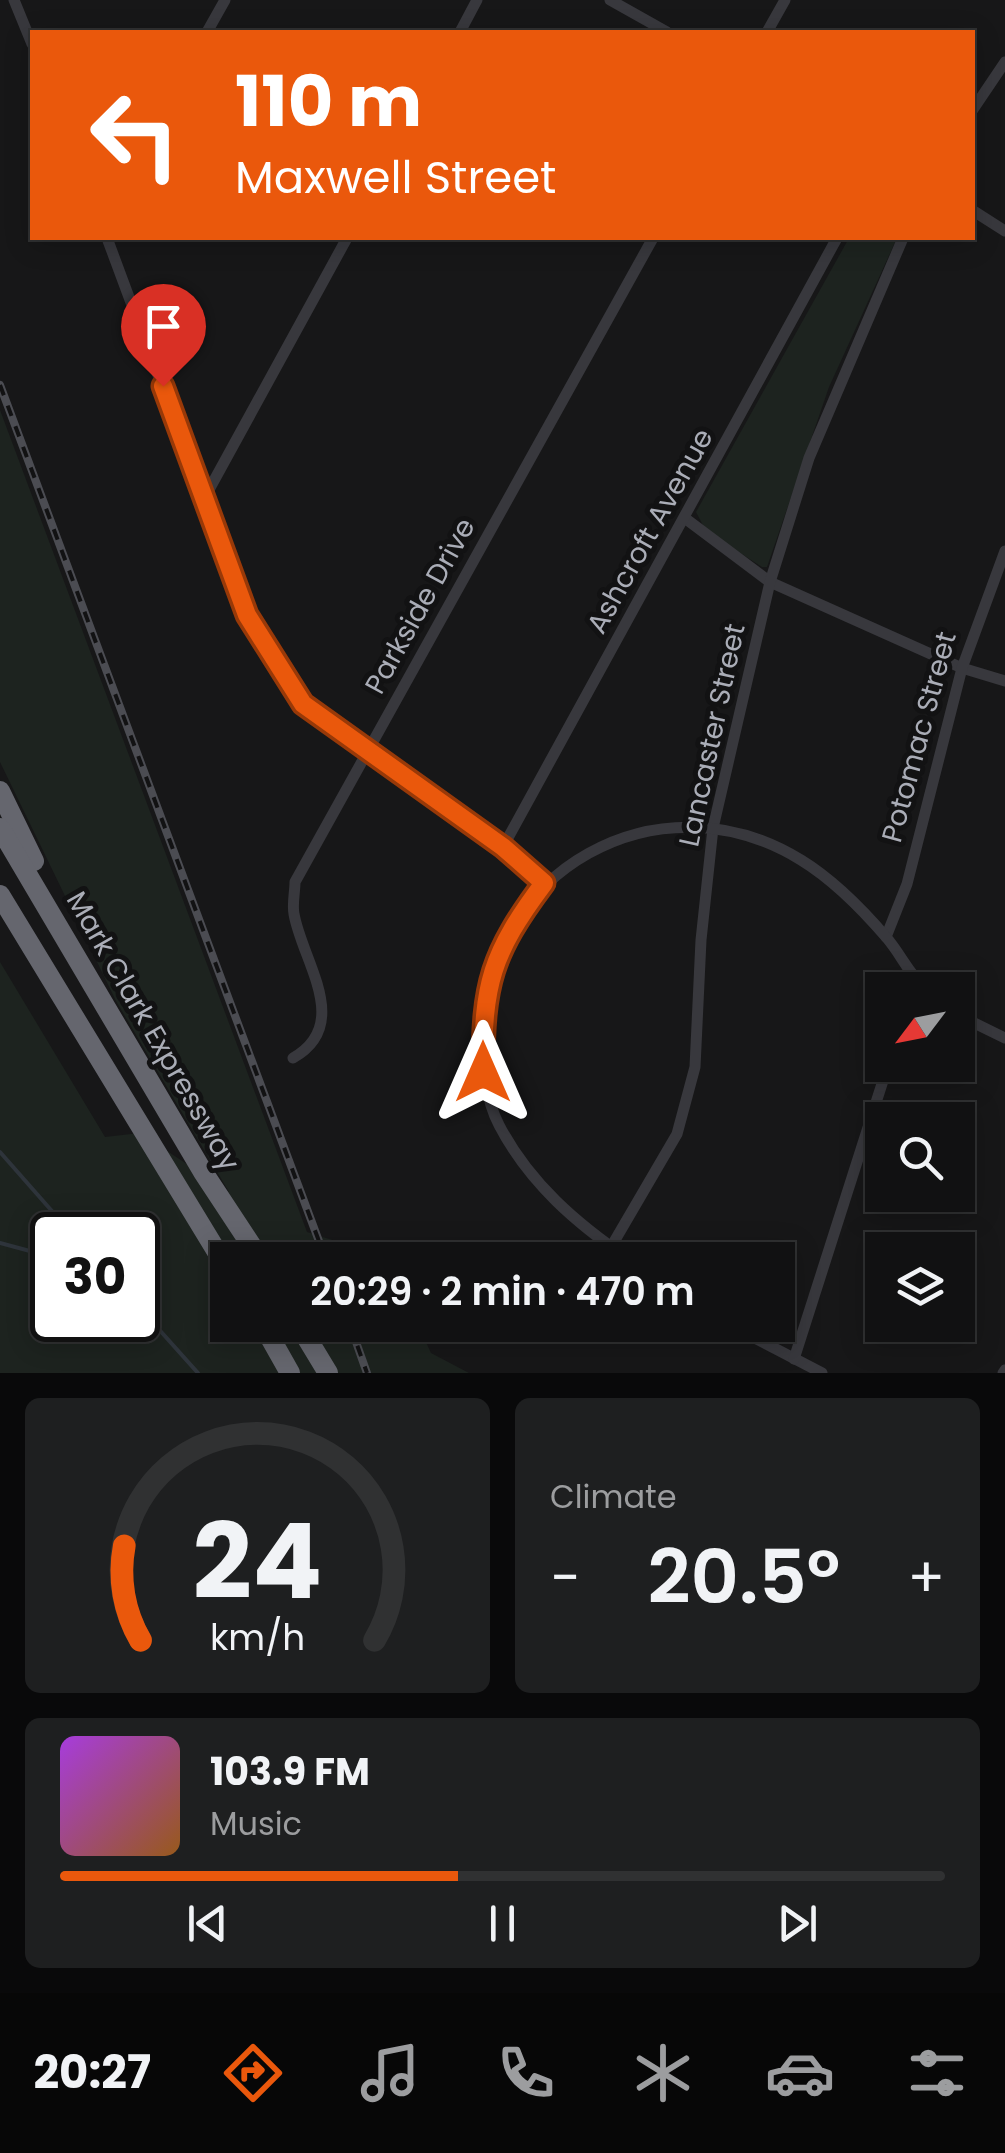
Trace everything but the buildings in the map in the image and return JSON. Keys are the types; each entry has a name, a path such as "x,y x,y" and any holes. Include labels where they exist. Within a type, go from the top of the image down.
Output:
{"highway":[{"path":"0,791 89,975"},
{"name":"Mark Clark Expressway","path":"0,828 248,1242"},
{"name":"Mark Clark Expressway","path":"0,894 211,1242"},
{"path":"0,915 82,1032"},
{"path":"272,1342 290,1373"},
{"path":"310,1342 328,1373"}],"street":[{"path":"14,0 30,39"},
{"path":"208,30 225,0"},
{"path":"461,30 478,0"},
{"path":"610,0 663,30"},
{"path":"768,30 785,0"},
{"path":"975,107 1005,62"},
{"path":"975,212 1005,231"},
{"path":"108,240 247,615 268,654 303,704 503,847 544,883"},
{"path":"205,497 346,240"},
{"name":"Parkside Drive","path":"293,1058 316,1038 323,1015 323,996 293,912 295,882 652,240"},
{"name":"Ashcroft Avenue","path":"503,847 836,240"},
{"name":"Lancaster Street","path":"614,1242 677,1134 696,1068 701,940 714,828 770,582 809,458 902,240"},
{"path":"686,519 770,582 962,668 1005,681"},
{"name":"Potomac Street","path":"886,937 908,884 962,668 1005,551"},
{"path":"604,1242 561,1210 522,1158 499,1124 483,1072 483,1003 508,931 544,883 602,844 640,831 714,828 800,859 834,885 886,937 906,972"},
{"path":"975,1023 1005,1038"},
{"path":"794,1360 883,1082"},
{"path":"761,1342 822,1373"}],"shaded area":[{"path":"848,240 896,240 829,387 767,567 706,531 696,512"},
{"path":"0,410 307,1232 339,1242 210,1242 210,1342 426,1342 431,1353 469,1373 0,1373 0,962 105,1137 140,1133 229,1192 116,1001 0,762"}],"waterway":[{"path":"0,1152 53,1212"},
{"path":"0,1243 30,1251"},
{"path":"160,1331 198,1373"}],"railway":[{"path":"0,385 319,1242"},
{"path":"356,1342 367,1373"}],"route":[{"path":"163,386 247,615 303,704 503,847 544,883 508,931 483,1003 483,1072"}]}
